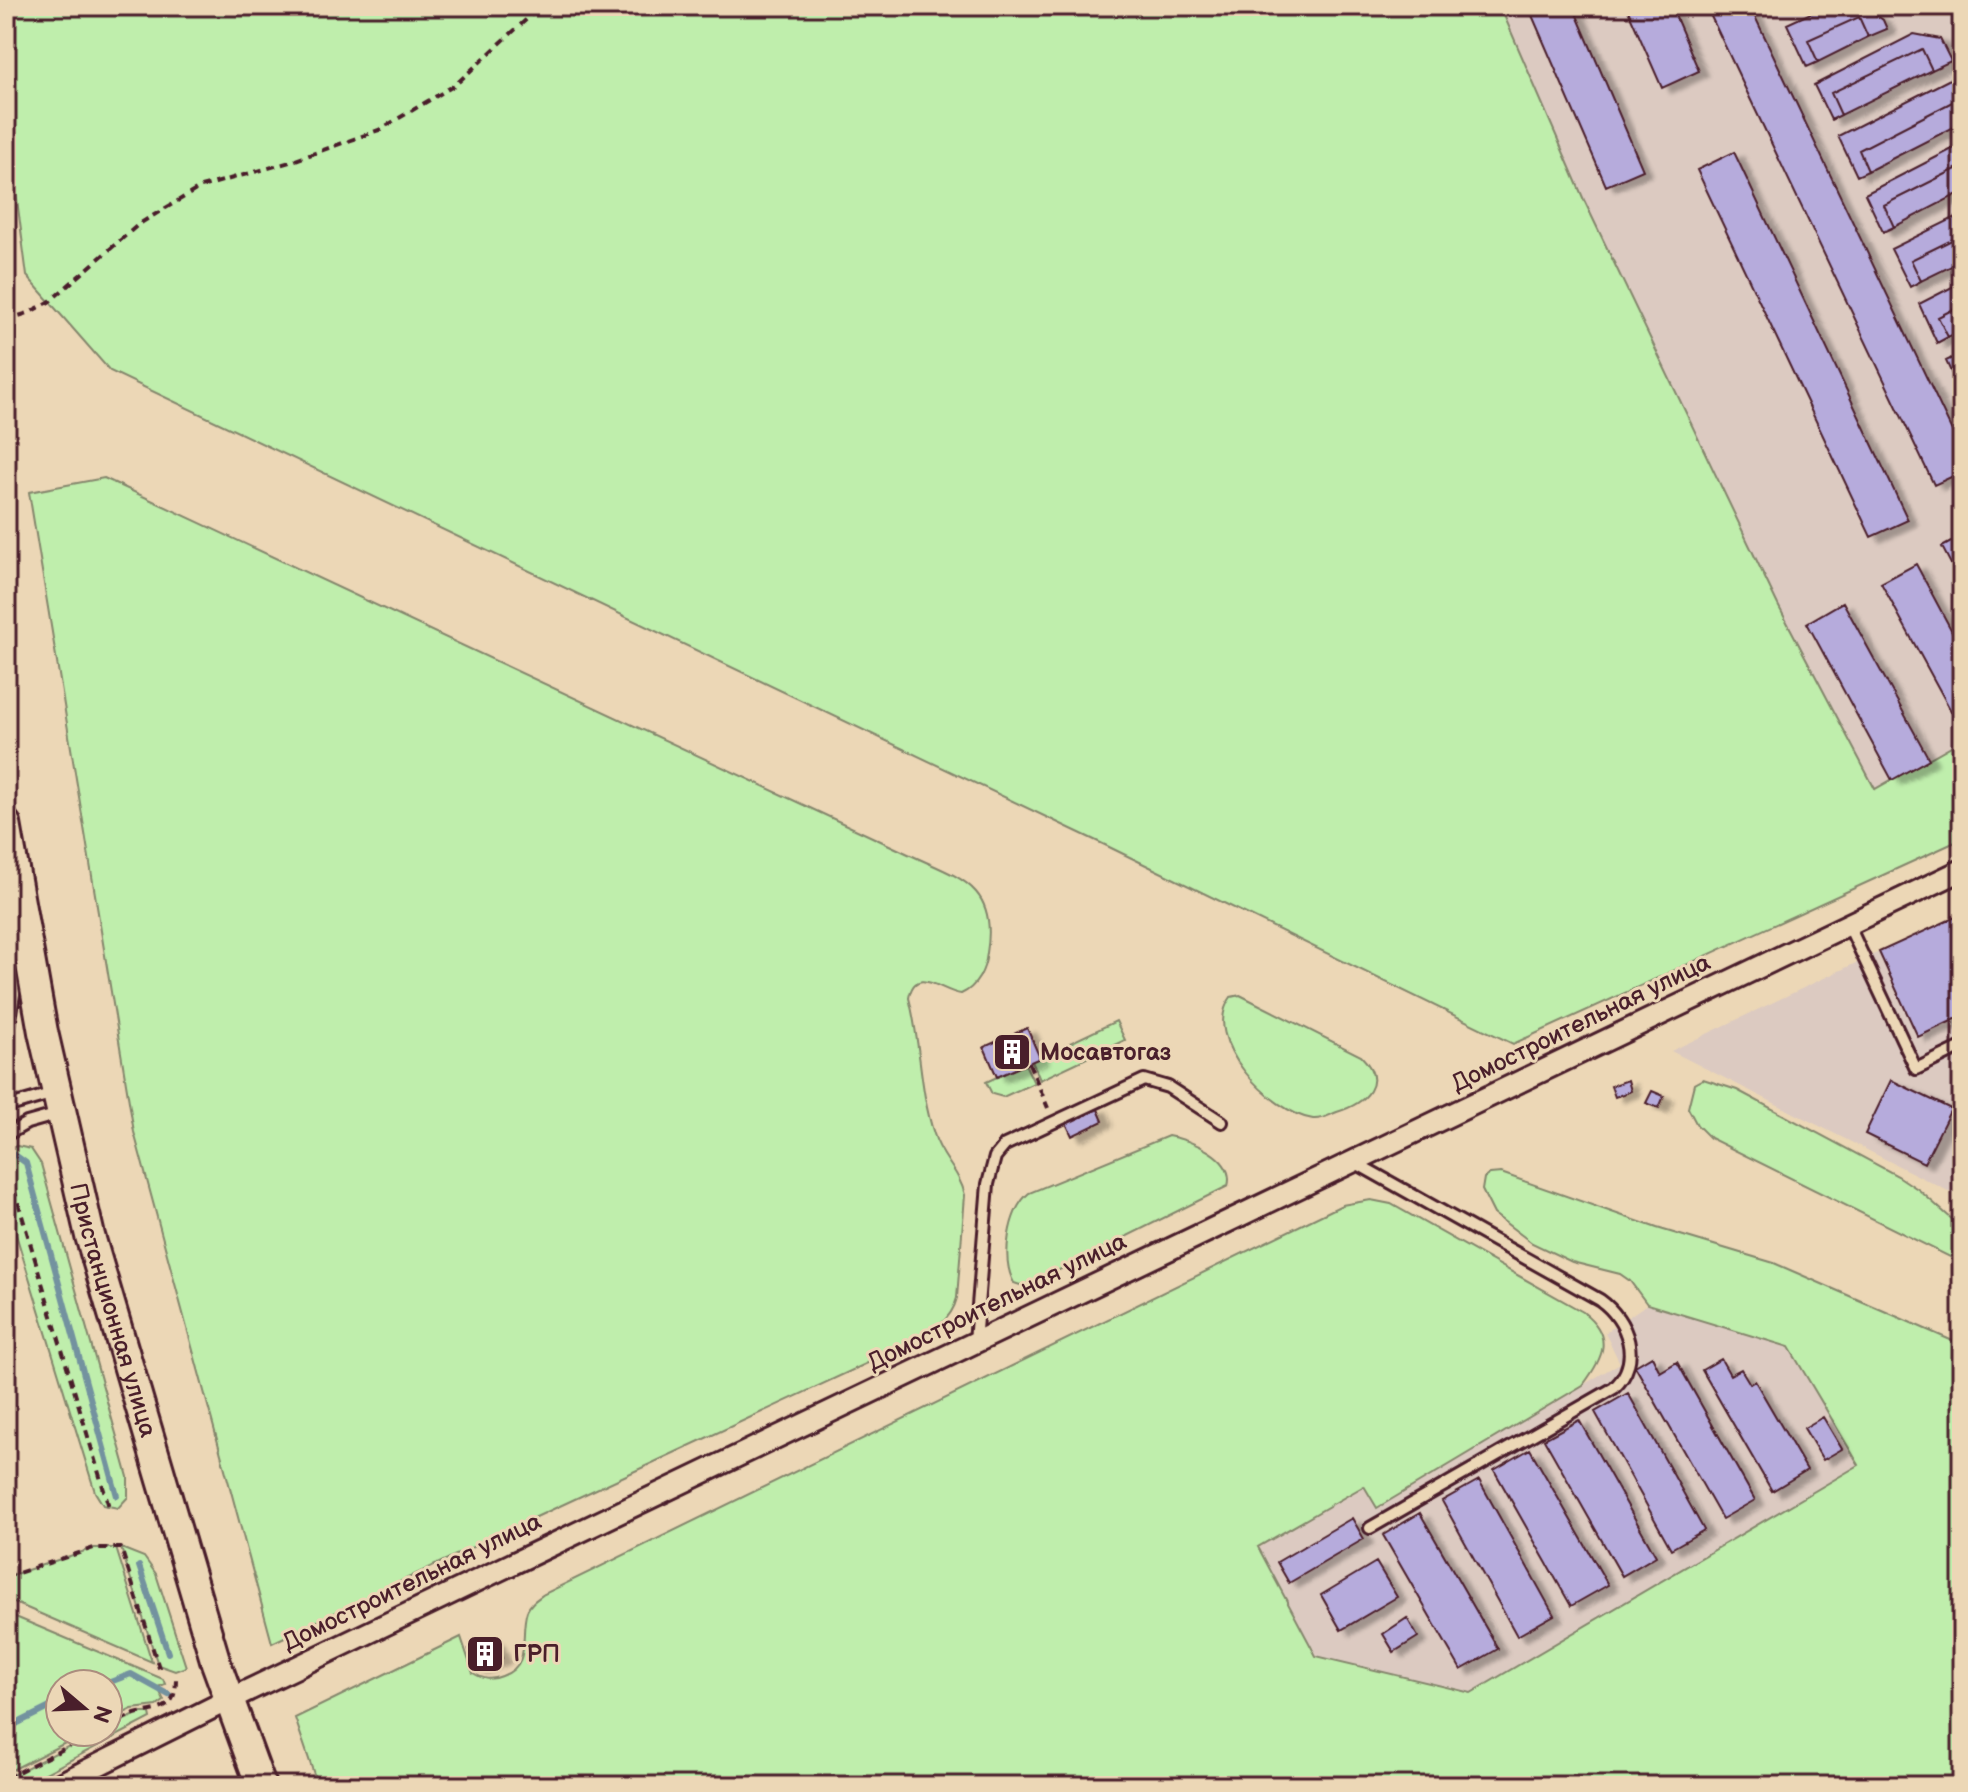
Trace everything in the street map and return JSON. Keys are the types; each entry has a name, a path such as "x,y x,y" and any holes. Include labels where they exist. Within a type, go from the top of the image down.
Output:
{"main road":[{"name":"Пристанционная улица","path":"6,824 16,942 94,1251 228,1700 261,1786"},
{"path":"6,916 16,942"}],"street":[{"name":"Домостроительная улица","path":"56,1786 228,1700 1962,870"}],"lane":[{"path":"1848,924 1916,1069 1962,1047"},
{"path":"6,1045 14,994 16,942"},
{"path":"975,1342 988,1184 995,1157 1010,1141 1144,1080 1168,1087 1222,1122"},
{"path":"6,1107 58,1103"},
{"path":"6,1135 58,1103"},
{"path":"1353,1161 1600,1300 1623,1325 1631,1352 1624,1379 1614,1388 1370,1528"}],"path":[{"path":"6,320 49,302 139,224 201,187 290,162 379,130 455,85 541,6"},
{"path":"1029,1063 1054,1120"},
{"path":"6,1162 109,1507"},
{"path":"6,1577 94,1548 121,1548 160,1671"},
{"path":"124,1718 157,1712 166,1706 176,1689 176,1678"},
{"path":"6,1778 65,1748"}],"shaded area":[{"path":"1500,6 1962,6 1962,740 1875,790 1778,605 1584,200"},
{"path":"1962,914 1962,1198 1671,1051 1879,952"},
{"path":"1647,1304 1789,1347 1859,1465 1471,1693 1316,1656 1258,1548 1365,1486 1378,1507 1620,1363 1605,1333"}],"green space":[{"path":"6,6 1500,6 1584,200 1778,605 1875,789 1962,740 1962,839 1513,1044 1105,845 110,371 27,276 6,116"},
{"path":"104,478 938,867 954,875 979,896 986,910 989,929 986,959 979,977 972,987 961,994 923,981 912,988 909,998 929,1117 937,1142 959,1178 965,1195 957,1298 954,1308 942,1323 900,1348 272,1643 134,1132 29,492"},
{"path":"1240,995 1361,1056 1373,1075 1370,1091 1357,1103 1319,1119 1296,1114 1278,1103 1245,1072 1232,1052 1225,1033 1224,1014 1231,997"},
{"path":"1116,1021 1125,1040 1040,1080 1032,1061"},
{"path":"1025,1064 1034,1083 1003,1097 992,1094 986,1082"},
{"path":"1703,1079 1737,1090 1919,1190 1962,1228 1962,1263 1710,1138 1697,1125 1688,1108 1694,1084"},
{"path":"1168,1136 1199,1146 1218,1159 1229,1176 1228,1186 1035,1282 1014,1283 1008,1261 1009,1236 1016,1211 1029,1193"},
{"path":"17,1146 31,1149 41,1164 128,1477 128,1497 118,1508 103,1505 95,1492 6,1202 6,1149"},
{"path":"1501,1173 1657,1228 1774,1263 1962,1345 1962,1786 318,1786 295,1718 461,1637 473,1673 487,1679 502,1676 518,1665 527,1611 544,1594 1342,1205 1371,1200 1391,1204 1583,1312 1599,1330 1602,1347 1596,1365 1583,1385 1377,1508 1364,1486 1258,1547 1316,1656 1471,1693 1859,1465 1789,1347 1647,1304 1630,1281 1620,1274 1572,1262 1532,1243 1494,1214 1482,1190 1484,1178"},
{"path":"94,1548 116,1548 152,1662 6,1599 6,1577"},
{"path":"121,1548 144,1557 156,1574 186,1667 175,1671 158,1665"},
{"path":"6,1613 163,1679 165,1684 158,1687 164,1701 157,1706 124,1713 124,1668 44,1668 44,1748 55,1748 6,1773"},
{"path":"140,1713 150,1713 151,1718 124,1732 124,1720"},
{"path":"65,1748 94,1748 21,1786 6,1786 6,1778"}],"building":[{"path":"1528,6 1573,6 1643,170 1606,186"},
{"path":"1626,6 1671,6 1699,71 1662,88"},
{"path":"1706,6 1750,6 1962,452 1962,472 1934,485"},
{"path":"1826,6 1864,6 1883,20 1887,29 1868,37 1859,17 1808,40 1818,62 1807,67 1787,24"},
{"path":"1859,17 1868,37 1818,62 1808,40"},
{"path":"1914,34 1940,39 1951,61 1932,70 1922,49 1831,93 1841,115 1831,120 1814,85"},
{"path":"1922,49 1932,70 1841,115 1831,93"},
{"path":"1962,73 1962,97 1859,150 1868,171 1857,176 1838,136"},
{"path":"1962,97 1962,123 1868,171 1859,150"},
{"path":"1962,144 1962,166 1884,205 1894,227 1883,232 1865,194"},
{"path":"1734,152 1908,520 1871,537 1697,170"},
{"path":"1962,166 1962,192 1894,227 1884,205"},
{"path":"1962,214 1962,235 1911,260 1921,281 1910,287 1891,249"},
{"path":"1962,235 1962,261 1921,281 1911,260"},
{"path":"1962,282 1962,305 1938,317 1948,337 1937,343 1919,304"},
{"path":"1962,305 1962,330 1948,337 1938,317"},
{"path":"1962,353 1962,396 1946,361"},
{"path":"1962,536 1962,585 1942,547"},
{"path":"1916,564 1962,650 1962,731 1881,583"},
{"path":"1843,602 1929,759 1892,780 1807,623"},
{"path":"1962,914 1962,1016 1918,1037 1879,952"},
{"name":"Мосавтогаз","path":"1027,1028 1040,1058 997,1077 984,1047"},
{"path":"1628,1080 1631,1091 1615,1097 1611,1086"},
{"path":"1891,1080 1951,1109 1924,1163 1865,1134"},
{"path":"1652,1091 1664,1096 1659,1108 1646,1103"},
{"path":"1097,1107 1103,1121 1072,1136 1065,1121"},
{"path":"1652,1356 1660,1372 1677,1362 1755,1500 1722,1519 1635,1366"},
{"path":"1721,1359 1730,1375 1741,1369 1750,1384 1755,1381 1807,1470 1772,1491 1702,1370"},
{"path":"1628,1393 1704,1530 1671,1549 1595,1412"},
{"path":"1823,1417 1842,1449 1823,1460 1804,1428"},
{"path":"1579,1420 1656,1556 1622,1576 1544,1439"},
{"path":"1530,1449 1608,1585 1571,1606 1494,1470"},
{"path":"1479,1480 1554,1615 1517,1636 1442,1501"},
{"path":"1420,1513 1498,1649 1461,1670 1383,1535"},
{"path":"1352,1518 1364,1539 1289,1583 1277,1562"},
{"path":"1376,1562 1397,1597 1341,1630 1321,1595"},
{"path":"1407,1618 1418,1637 1394,1652 1383,1634"},
{"name":"ГРП","path":"494,1639 502,1658 477,1669 469,1649"}],"waterway":[{"path":"15,1155 26,1163 117,1496"},
{"path":"139,1566 168,1653"},
{"path":"124,1677 131,1674 169,1695"},
{"path":"6,1729 44,1710"}],"place":[{"name":"Мосавтогаз","path":"1012,1052"},
{"name":"ГРП","path":"485,1654"}]}
